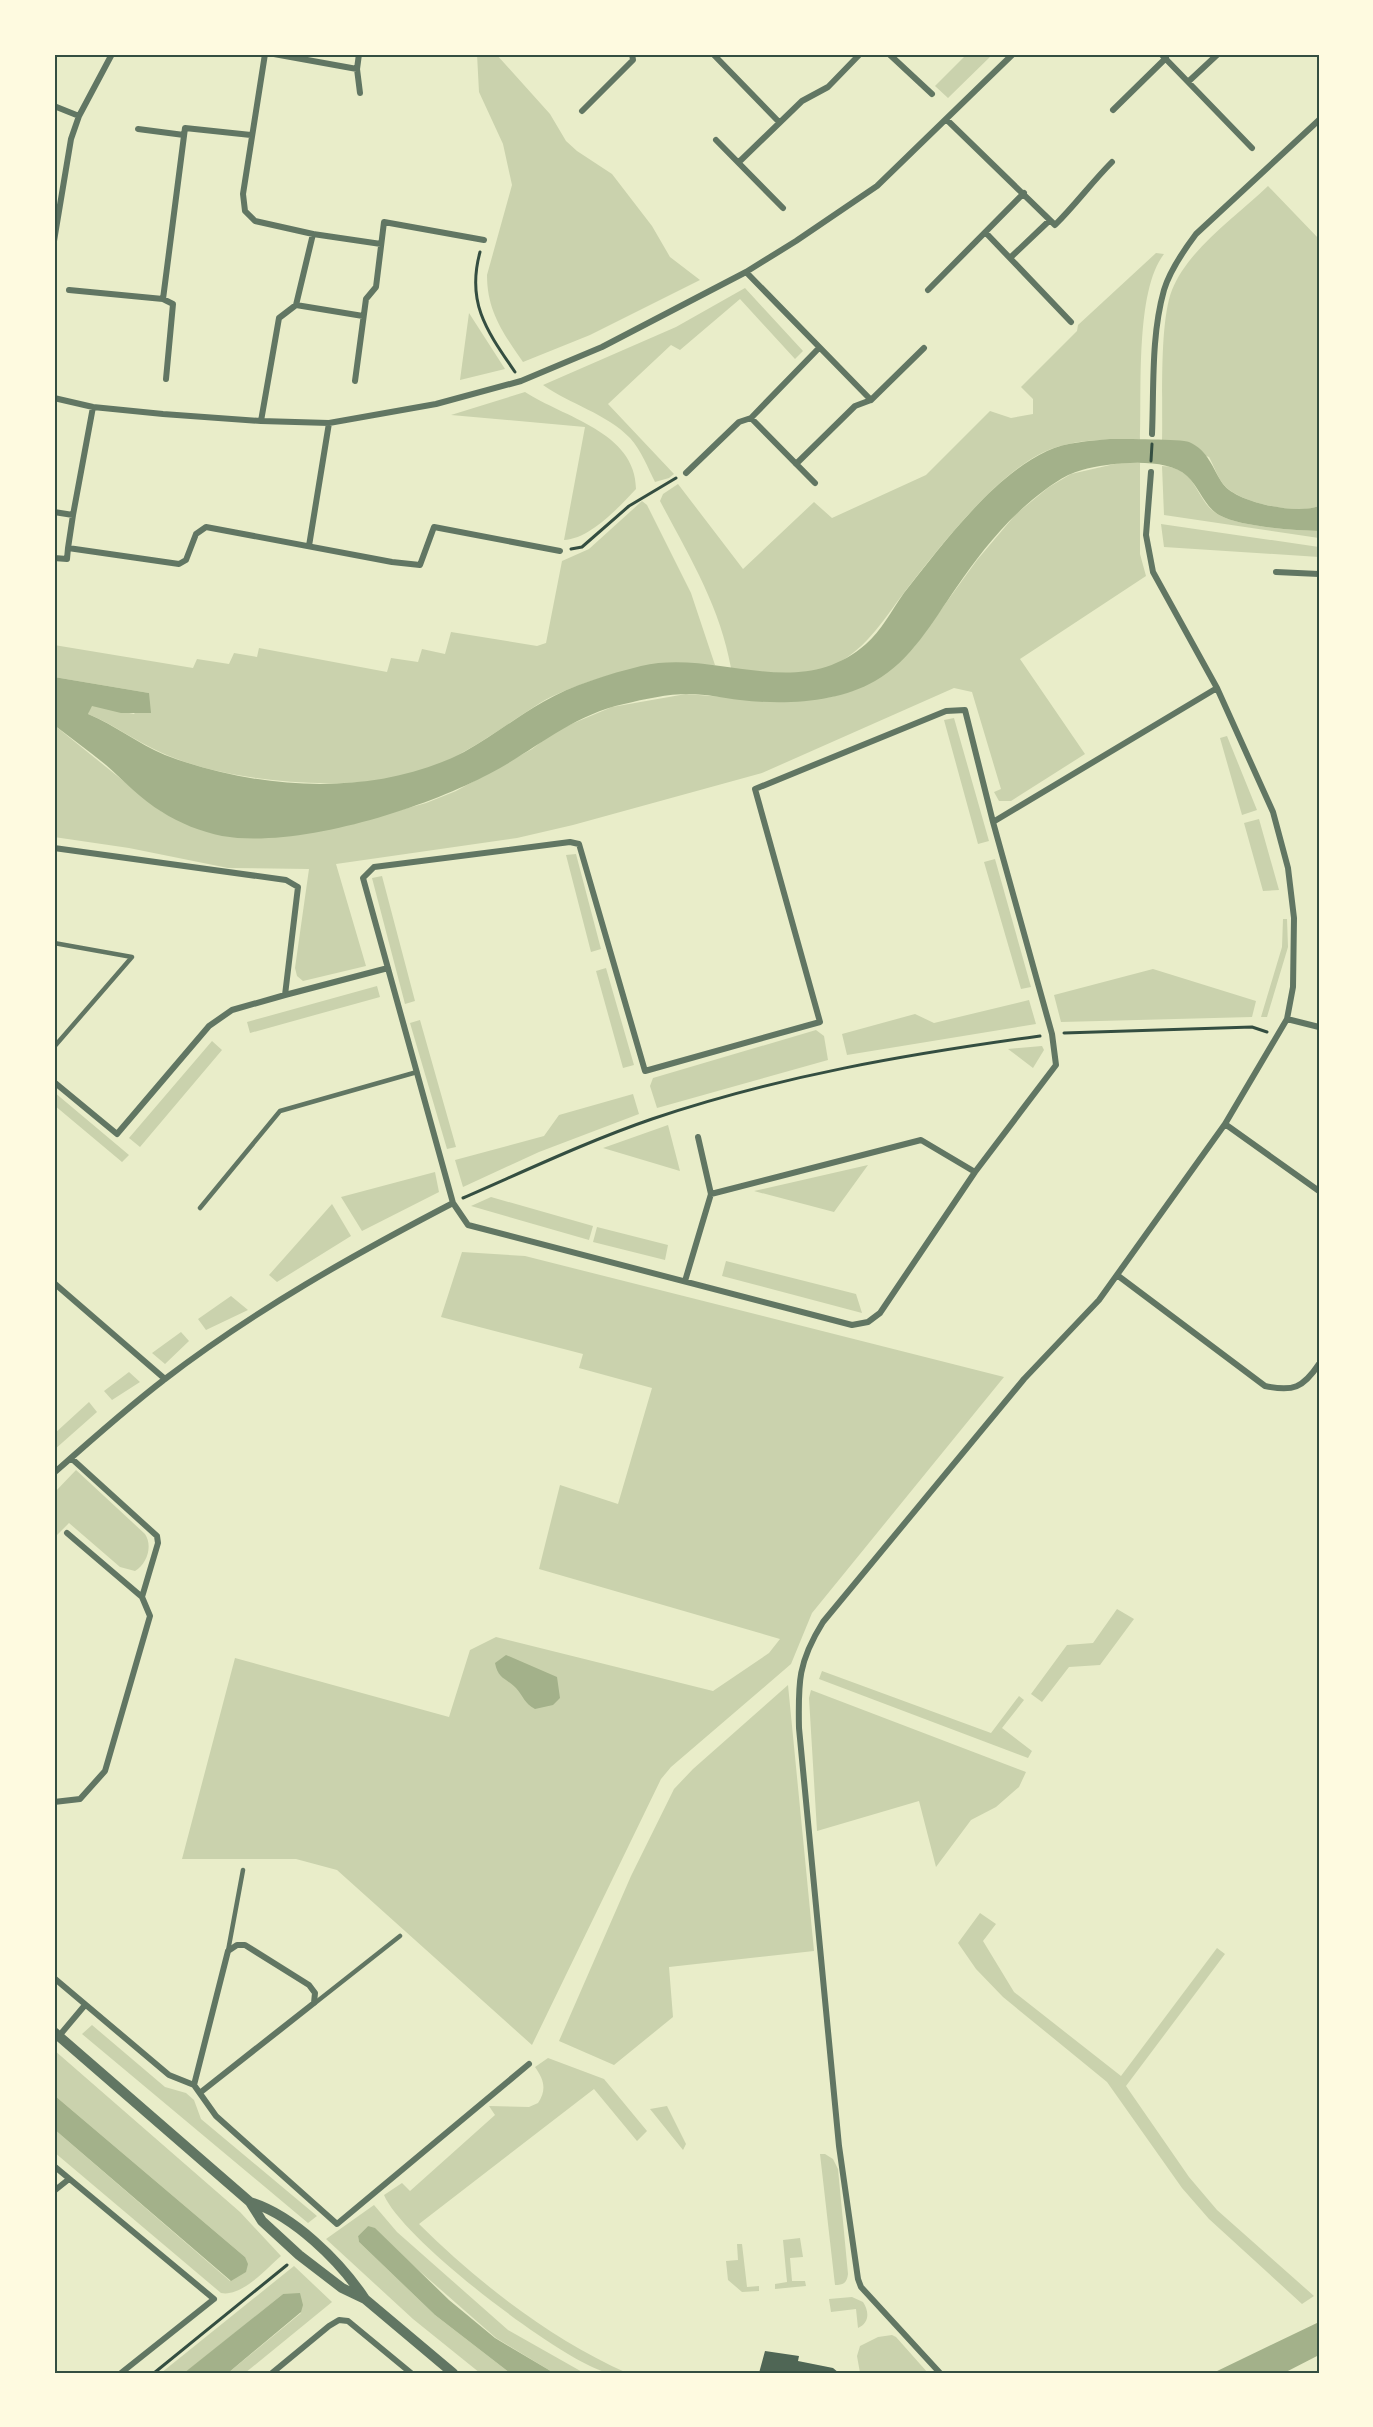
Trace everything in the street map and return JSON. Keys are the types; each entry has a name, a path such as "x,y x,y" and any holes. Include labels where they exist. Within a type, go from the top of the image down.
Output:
{"street":[{"path":"54,241 71,139 79,116 112,54"},
{"path":"265,54 243,194 245,211 255,221 313,234 381,244"},
{"path":"274,54 357,69"},
{"path":"359,54 357,69 360,93"},
{"path":"582,111 633,60 632,54"},
{"path":"713,54 779,122"},
{"path":"739,162 802,101 828,87 860,54"},
{"path":"889,54 932,94"},
{"path":"54,398 93,407 261,421 329,423 436,404 521,381 602,347 746,272 877,186 1013,54"},
{"path":"1189,81 1218,54"},
{"path":"1113,110 1164,56 1252,148"},
{"path":"54,106 79,116"},
{"path":"946,119 1055,225 1086,194 1091,183 1112,162"},
{"path":"1152,434 1156,341 1164,289 1183,252 1196,234 1319,120"},
{"path":"163,299 185,128 251,135"},
{"path":"138,129 184,135"},
{"path":"717,140 783,208"},
{"path":"928,290 1024,193"},
{"path":"1010,258 1050,220"},
{"path":"355,381 366,299 376,288 384,222 484,240"},
{"path":"986,232 1071,322"},
{"path":"261,421 279,318 296,305 313,234"},
{"path":"746,272 818,349 871,400"},
{"path":"69,290 163,299 173,304 166,379"},
{"path":"296,305 363,316"},
{"path":"796,464 855,406 871,400 924,348"},
{"path":"686,473 740,422 751,418 818,349"},
{"path":"54,558 67,559 93,407"},
{"path":"751,418 815,483"},
{"path":"309,546 329,423"},
{"path":"940,2373 861,2287 858,2279 839,2146 800,1740 798,1696 801,1666 823,1622 1023,1379 1099,1300 1225,1124 1287,1019 1293,987 1294,918 1288,868 1272,812 1218,688 1153,572 1146,535 1151,472"},
{"path":"54,512 73,515"},
{"path":"68,548 178,564 186,560 196,534 206,527 420,565 434,527 560,551"},
{"path":"1276,572 1319,574"},
{"path":"993,822 1218,688"},
{"path":"965,710 993,822 1052,1034 1056,1065 975,1172 880,1313 868,1322 852,1325 468,1225 453,1203 363,878 374,867 570,842 579,844 645,1071 820,1022 755,789 946,711 965,710"},
{"path":"54,848 286,880 298,886 285,995"},
{"path":"54,1082 117,1134 209,1026 232,1010 388,968"},
{"path":"1287,1019 1319,1027"},
{"path":"1225,1124 1319,1191"},
{"path":"685,1281 711,1194 698,1137"},
{"path":"711,1194 921,1140 975,1172"},
{"path":"54,1473 165,1379 273,1304 360,1251 453,1203"},
{"path":"1117,1275 1265,1386 1284,1390 1293,1388 1308,1380 1319,1364"},
{"path":"54,1283 165,1379"},
{"path":"71,1458 158,1536 142,1597"},
{"path":"54,1802 80,1799 105,1771 150,1616 142,1597 67,1533"},
{"path":"194,2085 228,1951 237,1945 245,1944 309,1985 315,1994 314,2003 201,2092"},
{"path":"54,1978 169,2075 194,2085 216,2116 337,2224 530,2064"},
{"path":"85,2005 56,2034 250,2202 262,2221 299,2255 342,2288 365,2299"},
{"path":"54,2166 214,2299 122,2373"},
{"path":"54,2191 69,2179"},
{"path":"250,2202 268,2207 314,2242 342,2268 365,2299 453,2373"},
{"path":"272,2373 339,2320 348,2321 411,2373"}],"lane":[{"path":"54,943 132,957 54,1047"},
{"path":"200,1208 280,1111 417,1072"},
{"path":"228,1951 243,1870"},
{"path":"314,2003 400,1936"}],"path":[{"path":"484,240 477,263 476,301 486,330 521,381"},
{"path":"1151,472 1152,434"},
{"path":"560,551 582,547 629,506 686,473"},
{"path":"453,1203 555,1157 652,1119 840,1067"},
{"path":"154,2373 299,2255"}],"shaded area":[{"path":"477,54 496,54 550,114 566,141 612,174 652,226 670,257 700,280 590,335 523,362 493,311 488,288 487,275 512,185 503,144 479,92"},
{"path":"967,54 993,54 948,98 935,86"},
{"path":"1268,186 1319,239 1319,506 1310,508 1270,506 1243,498 1225,486 1209,457 1162,441 1163,343 1172,290 1190,260 1201,247"},
{"path":"1156,253 1164,254 1148,292 1144,316 1140,440 1095,440 1073,443 1051,449 1031,459 989,493 968,514 875,631 857,650 834,665 810,673 787,675 731,668 726,645 711,602 660,501 663,494 678,484 743,569 814,502 832,518 926,475 990,411 1011,418 1033,414 1033,399 1021,387 1077,331 1078,325"},
{"path":"745,288 803,351 795,359 740,299 680,350 671,345 608,404 674,474 669,478 655,482 638,448 621,430 543,385 676,327"},
{"path":"469,313 505,369 460,380"},
{"path":"525,392 595,428 624,453 633,469 636,489 603,521 574,538 564,540 585,427 451,415"},
{"path":"1110,439 1189,442 1206,455 1223,484 1241,497 1268,506 1283,508 1319,506 1319,531 1268,527 1240,522 1219,515 1210,507 1187,476 1165,466 1136,463 1106,465 1082,470 1068,475 1049,487 1011,520 973,564 930,627 900,663 888,673 860,688 844,694 809,701 757,702 689,694 664,696 624,704 587,716 489,774 430,800 359,823 286,837 252,839 222,836 191,827 154,807 106,765 54,725 54,677 149,693 151,713 121,713 92,706 88,714 155,751 201,767 277,782 316,784 355,782 393,777 429,767 464,752 566,690 641,666 670,662 785,673 813,670 840,661 866,644 951,534 1007,477 1027,462 1054,448 1078,442"},
{"path":"1119,463 1140,463 1140,554 1146,576 1020,659 1085,754 1011,801 999,801 994,792 1001,789 972,692 954,688 762,773 517,838 336,864 366,966 303,981 297,976 295,968 309,869 228,868 129,848 54,837 54,725 162,812 203,830 239,837 276,836 346,825 426,803 456,791 532,749 557,730 612,707 686,694 786,702 831,697 855,690 914,647 977,560 1016,514 1049,487 1071,474"},
{"path":"1162,466 1174,468 1190,479 1205,502 1219,515 1253,525 1319,531 1319,538 1164,515"},
{"path":"642,501 647,505 691,593 715,665 660,664 582,684 540,703 449,760 406,775 372,781 297,782 222,772 188,763 151,748 88,714 91,705 134,714 149,693 54,677 54,645 193,668 197,659 229,664 234,653 257,657 259,648 387,672 391,658 418,662 422,649 445,654 451,632 537,646 546,643 562,561 589,549"},
{"path":"1161,524 1319,547 1319,557 1164,547"},
{"path":"954,718 989,841 978,844 944,720"},
{"path":"1227,736 1257,810 1242,815 1220,738"},
{"path":"1259,819 1279,890 1263,891 1244,823"},
{"path":"576,854 601,949 591,952 566,855"},
{"path":"995,859 1031,987 1021,989 984,862"},
{"path":"382,876 415,1001 405,1004 372,878"},
{"path":"1283,919 1287,919 1288,947 1267,1017 1261,1017 1282,947"},
{"path":"606,968 634,1065 623,1068 596,971"},
{"path":"1153,969 1256,1001 1252,1017 1061,1022 1054,995"},
{"path":"377,986 380,997 250,1033 247,1022"},
{"path":"1029,1000 1036,1024 847,1055 842,1034 915,1014 934,1023"},
{"path":"420,1020 456,1147 447,1149 410,1023"},
{"path":"816,1030 824,1036 828,1060 657,1108 650,1086 653,1078"},
{"path":"212,1041 222,1050 140,1147 129,1138"},
{"path":"1042,1046 1044,1050 1033,1068 1008,1049"},
{"path":"54,1092 129,1155 122,1162 54,1105"},
{"path":"633,1094 639,1114 539,1152 463,1187 455,1160 544,1136 559,1115"},
{"path":"668,1125 680,1171 603,1148"},
{"path":"868,1165 834,1212 754,1191"},
{"path":"435,1172 439,1192 362,1231 341,1197"},
{"path":"491,1197 593,1226 589,1240 471,1206"},
{"path":"332,1204 351,1236 277,1282 269,1275"},
{"path":"597,1227 668,1245 665,1260 593,1242"},
{"path":"462,1252 525,1256 1004,1377 812,1613 791,1664 671,1767 661,1779 532,2045 337,1870 296,1859 182,1859 235,1658 449,1717 470,1650 496,1637 713,1691 769,1653 780,1639 539,1569 560,1485 618,1504 652,1388 579,1368 583,1354 441,1317"},
{"path":"726,1261 856,1294 862,1313 722,1276"},
{"path":"231,1296 248,1310 206,1330 198,1319"},
{"path":"181,1332 189,1341 165,1364 152,1353"},
{"path":"129,1372 140,1382 112,1400 104,1391"},
{"path":"89,1402 97,1412 54,1450 54,1434"},
{"path":"76,1470 145,1534 148,1554 143,1564 135,1571 120,1567 69,1523 54,1538 54,1493"},
{"path":"1117,1609 1134,1619 1100,1665 1069,1667 1042,1702 1031,1694 1067,1645 1093,1643"},
{"path":"506,1655 557,1677 560,1698 553,1705 535,1709 531,1707 516,1688 498,1672 495,1663"},
{"path":"822,1671 991,1733 1019,1696 1024,1700 1002,1728 1032,1751 1028,1758 819,1679"},
{"path":"788,1685 814,1951 669,1967 673,2017 614,2065 559,2041 631,1876 674,1789 693,1769"},
{"path":"811,1690 1026,1772 1019,1787 996,1807 971,1820 936,1867 919,1801 817,1831 809,1698"},
{"path":"980,1913 996,1924 983,1941 1014,1992 1121,2076 1217,1948 1225,1954 1126,2086 1189,2177 1217,2210 1314,2296 1302,2304 1209,2219 1182,2188 1107,2082 1003,1997 976,1969 958,1943"},
{"path":"92,2025 165,2087 186,2093 194,2100 201,2119 317,2216 308,2223 82,2034"},
{"path":"54,2050 240,2212 281,2256 237,2291 221,2293 54,2152 54,2129 230,2281 245,2257 54,2095"},
{"path":"548,2058 604,2079 647,2131 637,2141 594,2089 419,2224 466,2268 517,2308 570,2343 627,2373 607,2373 583,2362 519,2322 420,2240 397,2215 384,2195 402,2183 410,2191 495,2115 489,2106 529,2107 538,2103 543,2093 543,2085 541,2076 535,2067"},
{"path":"54,2095 245,2257 248,2264 246,2272 231,2281 54,2129"},
{"path":"667,2106 686,2144 683,2150 650,2109"},
{"path":"820,2154 833,2159 838,2169 848,2274 846,2281 838,2285 835,2285"},
{"path":"374,2205 397,2232 508,2330 584,2373 554,2373 496,2338 368,2226 358,2236 359,2242 435,2315 510,2373 480,2373 413,2319 326,2239"},
{"path":"368,2226 375,2228 449,2300 495,2338 554,2373 510,2373 435,2315 359,2242 358,2236"},
{"path":"800,2238 803,2257 790,2258 792,2281 805,2281 806,2286 775,2289 775,2284 787,2282 783,2240"},
{"path":"737,2244 742,2244 747,2287 759,2286 759,2291 742,2292 728,2280 726,2261 738,2260"},
{"path":"294,2266 332,2302 245,2373 228,2373 301,2313 283,2294 185,2373 161,2373"},
{"path":"300,2293 303,2305 301,2312 228,2373 184,2373 283,2294"},
{"path":"852,2297 863,2302 867,2313 865,2323 858,2328 856,2309 831,2312 829,2299"},
{"path":"1319,2322 1319,2355 1284,2373 1213,2373"},
{"path":"892,2335 928,2373 860,2373 857,2356 860,2346 878,2337"}],"building":[{"path":"765,2351 799,2356 798,2361 833,2368 839,2373 759,2373"}]}
